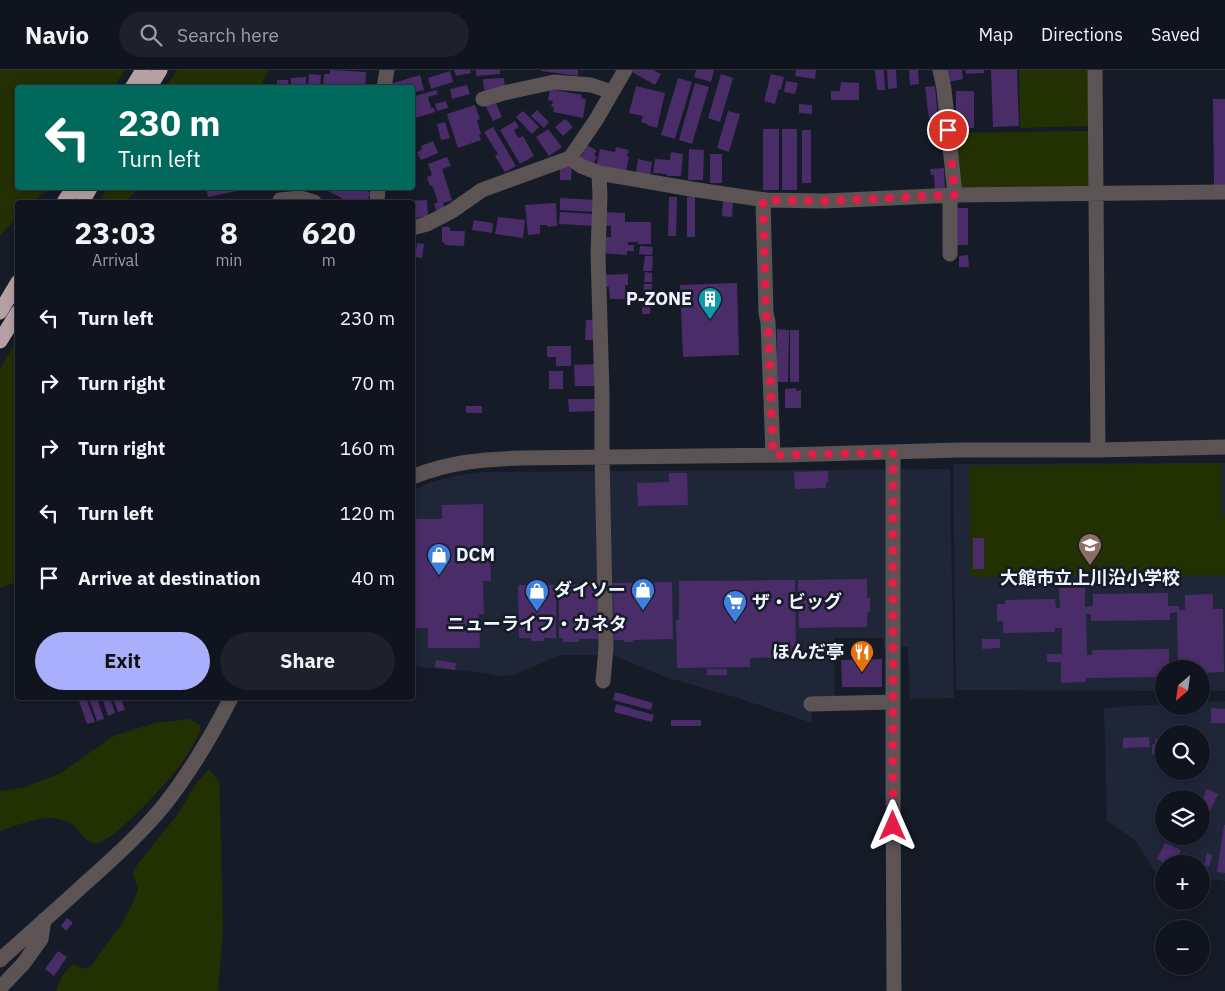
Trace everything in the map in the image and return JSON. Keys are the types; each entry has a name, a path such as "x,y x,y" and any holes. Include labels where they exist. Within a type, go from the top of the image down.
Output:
{"highway":[{"path":"134,85 143,70"},
{"path":"151,85 160,70"},
{"path":"0,312 15,287"},
{"path":"0,341 15,317"}],"street":[{"path":"384,85 387,70"},
{"path":"415,227 427,224 452,211 482,190 516,176 570,158 596,120 625,70"},
{"path":"940,70 944,89 952,195 950,254"},
{"path":"1095,70 1098,450"},
{"path":"484,99 554,82 592,85 612,92"},
{"path":"570,158 581,166 599,173 763,200 825,201 952,195 1225,192"},
{"path":"599,173 598,254 606,648 603,681"},
{"path":"280,200 300,198 307,200"},
{"path":"763,200 773,455"},
{"path":"415,476 443,466 480,460 522,458 1225,447"},
{"path":"893,453 892,770 894,991"},
{"path":"0,960 117,855 145,827 184,778 216,727 230,700"},
{"path":"811,704 893,702"},
{"path":"0,988 23,964 41,939 44,920"}],"shaded area":[{"name":"大館市立上川沿小学校","path":"1225,463 1225,691 1210,691 1210,660 1155,660 1155,691 956,690 953,464"},
{"path":"950,469 954,698 910,699 908,647 884,647 883,638 834,638 835,699 811,700 812,723 738,698 662,676 613,655 561,655 514,675 497,676 486,673 419,667 415,665 415,490 431,482 454,476 483,472"},
{"path":"1225,701 1225,881 1210,879 1210,855 1155,855 1155,872 1136,841 1107,821 1104,708 1155,705 1155,715 1210,715 1210,702"}],"green space":[{"path":"0,70 125,70 115,85 15,85 15,190 48,190 35,200 15,200 15,219 0,236"},
{"path":"177,70 269,70 261,85 167,85"},
{"path":"1019,70 1091,70 1088,126 1020,128"},
{"path":"1088,131 1089,189 957,192 953,133"},
{"path":"106,190 137,190 127,200 100,200"},
{"path":"15,343 15,583 0,588 0,369"},
{"path":"1221,463 1222,514 1225,516 1225,575 971,577 969,466"},
{"path":"190,719 200,725 200,733 182,763 126,824 104,840 93,843 84,837 73,825 64,821 46,818 0,831 0,791 25,787 61,773 113,736 155,723"},
{"path":"209,769 219,781 220,804 223,931 218,991 56,991 67,969 74,964 85,969 93,964 122,923 138,890 133,874 137,865 178,814 195,785"}],"building":[{"path":"330,70 366,72 365,85 323,85 324,74 330,74"},
{"path":"454,70 470,70 471,73 456,76"},
{"path":"476,70 500,70 500,74 476,76"},
{"path":"578,70 578,76 541,71"},
{"path":"633,70 653,70 661,74 655,85 632,72"},
{"path":"696,70 714,70 711,82 694,77"},
{"path":"796,70 816,70 815,79 795,76"},
{"path":"875,70 884,70 885,90 877,90"},
{"path":"887,70 896,70 897,88 888,89"},
{"path":"909,70 918,70 919,84 910,85"},
{"path":"946,70 962,70 963,79 948,82"},
{"path":"965,70 984,70 984,73 966,74"},
{"path":"991,70 1017,70 1019,126 993,127"},
{"path":"450,71 453,82 431,89 428,78"},
{"path":"309,74 321,75 320,85 308,85"},
{"path":"721,74 733,78 720,122 708,118"},
{"path":"771,74 784,77 775,104 764,101"},
{"path":"420,75 424,90 415,92 415,85 390,84"},
{"path":"306,77 306,85 291,85 291,78"},
{"path":"504,78 505,89 484,90 483,79"},
{"path":"678,78 692,82 675,139 661,135"},
{"path":"277,80 288,80 288,85 277,85"},
{"path":"786,81 798,83 795,94 784,92"},
{"path":"841,82 859,83 859,100 831,100 831,91 840,91"},
{"path":"695,83 709,87 692,144 679,140"},
{"path":"467,85 470,94 452,99 450,89"},
{"path":"636,86 665,93 657,128 641,122 643,116 629,113"},
{"path":"935,86 938,118 929,119 925,87"},
{"path":"550,89 582,95 581,98 586,99 583,118 553,112 554,107 551,107 553,101 548,100"},
{"path":"436,90 438,94 428,97 431,108 434,108 435,112 415,118 415,96"},
{"path":"956,91 974,91 974,128 959,128 959,116 956,116"},
{"path":"1213,99 1225,99 1225,185 1214,185"},
{"path":"446,101 448,108 437,111 435,104"},
{"path":"495,101 502,117 493,121 485,105"},
{"path":"799,104 812,105 812,114 799,113"},
{"path":"475,105 480,119 477,120 481,140 458,148 447,114"},
{"path":"537,110 549,122 544,128 531,116"},
{"path":"523,111 539,127 532,134 516,117"},
{"path":"728,111 740,114 729,152 717,148"},
{"path":"565,119 573,127 563,136 555,127"},
{"path":"515,121 519,127 514,130 518,138 523,136 534,156 520,164 500,130"},
{"path":"445,122 450,138 441,140 437,124"},
{"path":"493,127 516,166 505,172 495,156 498,154 484,132"},
{"path":"548,129 562,147 549,156 536,137"},
{"path":"763,129 779,129 779,190 763,190"},
{"path":"782,129 797,129 797,190 782,190"},
{"path":"802,130 811,130 811,183 802,183"},
{"path":"433,141 438,153 421,160 417,152 422,150 421,146"},
{"path":"587,145 597,151 594,155 597,157 592,166 580,159"},
{"path":"616,147 629,150 626,172 596,167 600,149 615,152"},
{"path":"689,149 704,150 703,180 688,180"},
{"path":"671,152 683,154 681,176 653,173 655,159 670,160"},
{"path":"710,154 722,154 722,183 710,183"},
{"path":"447,157 451,166 442,169 452,200 443,203 445,209 437,212 434,204 438,202 427,177 432,175 428,164"},
{"path":"638,159 652,162 650,176 636,173"},
{"path":"560,164 572,164 571,180 560,180"},
{"path":"944,168 945,189 935,190 934,175 931,175 930,169"},
{"path":"206,190 242,190 208,197"},
{"path":"326,190 365,190 371,193 367,200 341,200 342,198"},
{"path":"669,197 677,197 676,236 668,236"},
{"path":"687,197 695,197 695,237 687,237"},
{"path":"560,198 596,200 596,212 560,210"},
{"path":"723,199 733,200 732,217 722,216"},
{"path":"427,200 428,217 415,218 415,201"},
{"path":"556,203 557,226 548,227 547,225 540,225 540,234 528,235 525,205"},
{"path":"953,208 968,208 968,245 953,245"},
{"path":"560,212 596,214 595,226 559,224"},
{"path":"605,212 625,213 625,222 651,222 651,244 628,242 628,245 634,245 634,251 627,251 627,255 601,253 601,237 611,237 611,226 603,225"},
{"path":"498,217 525,220 523,238 495,234"},
{"path":"474,220 493,223 492,233 472,230"},
{"path":"442,227 450,227 450,231 465,231 464,246 445,245 442,242"},
{"path":"417,243 424,244 422,258 415,257"},
{"path":"640,246 653,247 652,255 639,254"},
{"path":"968,255 969,267 959,267 959,256"},
{"path":"645,256 653,256 652,271 643,271"},
{"path":"645,272 652,273 652,282 644,282"},
{"path":"628,274 628,285 625,285 626,299 610,299 609,287 602,287 602,275"},
{"name":"P-ZONE","path":"737,283 739,355 683,357 680,285"},
{"path":"644,284 652,284 650,314 642,314"},
{"path":"586,320 596,320 596,340 585,340"},
{"path":"777,329 789,330 788,382 777,382"},
{"path":"790,330 799,330 799,382 790,382"},
{"path":"547,346 571,346 571,366 556,366 556,357 547,357"},
{"path":"596,364 596,386 575,386 574,365"},
{"path":"549,371 563,371 563,389 549,389"},
{"path":"796,388 796,391 801,390 801,408 785,408 785,389"},
{"path":"568,399 596,399 596,411 569,412"},
{"path":"466,406 482,406 482,413 466,413"},
{"path":"828,471 826,488 795,489 794,472"},
{"path":"669,473 687,473 688,505 638,506 637,483 669,482"},
{"path":"483,504 483,549 490,549 491,581 483,581 484,614 479,614 480,648 428,648 428,628 415,628 415,519 442,519 442,505"},
{"path":"973,538 984,538 984,569 973,569"},
{"path":"867,579 867,598 870,598 870,612 867,613 867,627 799,628 798,580"},
{"path":"795,580 796,657 750,658 750,667 677,668 676,620 679,620 679,581"},
{"path":"672,582 673,639 633,640 633,642 614,640 613,583"},
{"path":"597,584 598,639 579,639 579,642 563,642 563,638 559,638 559,585"},
{"path":"518,585 556,585 556,638 544,638 544,641 531,641 531,638 519,638"},
{"path":"1085,587 1085,607 1093,606 1093,594 1168,593 1168,606 1179,606 1179,610 1185,610 1185,595 1213,594 1213,609 1223,609 1224,672 1210,673 1210,660 1178,660 1177,612 1170,613 1170,620 1091,621 1091,614 1086,614 1087,655 1092,655 1092,650 1169,649 1169,660 1155,660 1155,677 1086,678 1086,682 1061,683 1061,662 1047,662 1047,654 1062,654 1062,628 1055,628 1055,632 1003,633 1003,621 997,621 997,604 1005,604 1005,600 1055,599 1056,608 1060,608 1059,588"},
{"path":"982,639 1000,639 1000,648 982,649"},
{"name":"ほんだ亭","path":"882,659 882,687 842,687 841,660"},
{"path":"436,660 456,663 455,670 435,667"},
{"path":"707,669 727,669 727,675 707,675"},
{"path":"615,692 653,703 651,710 613,700"},
{"path":"79,700 87,700 95,722 87,724"},
{"path":"90,700 98,700 104,719 97,721"},
{"path":"103,700 111,700 115,713 108,716"},
{"path":"114,700 122,700 125,710 118,712"},
{"path":"616,704 654,715 652,722 614,712"},
{"path":"1211,708 1225,709 1225,723 1211,723"},
{"path":"671,720 701,720 701,726 671,726"},
{"path":"1149,737 1150,747 1123,748 1123,738"},
{"path":"1152,744 1155,744 1155,754 1152,754"},
{"path":"1210,790 1218,794 1210,811"},
{"path":"1225,825 1225,873 1217,872"},
{"path":"1164,845 1170,845 1181,850 1178,855 1159,855"},
{"path":"67,918 73,923 66,931 61,926"},
{"path":"58,951 67,957 54,976 45,969"}],"place":[{"name":"P-ZONE","path":"710,320"},
{"name":"大館市立上川沿小学校","path":"1090,566"},
{"name":"DCM","path":"439,576"},
{"name":"ダイソー","path":"643,611"},
{"name":"ニューライフ・カネタ","path":"537,612"},
{"name":"ザ・ビッグ","path":"735,623"},
{"name":"ほんだ亭","path":"862,673"}],"route":[{"path":"893,826 893,453 773,455 763,200 825,201 955,195 948,130"}]}
